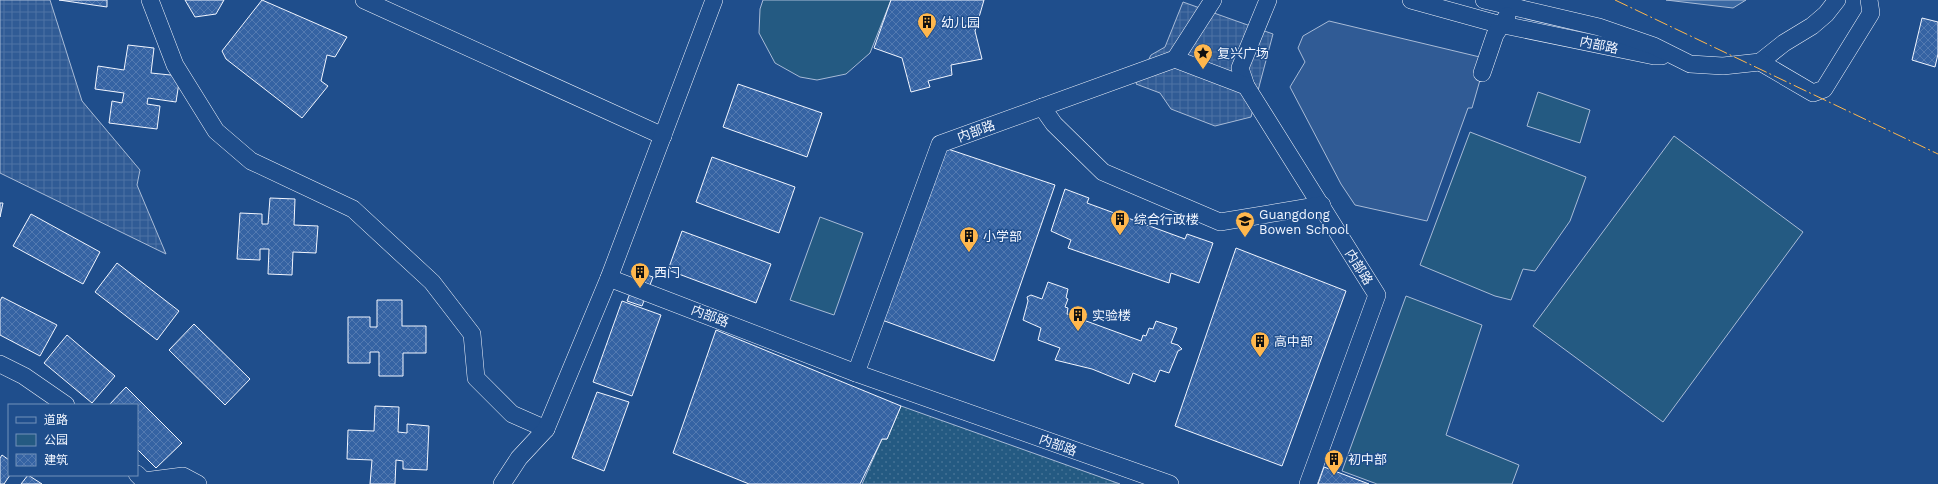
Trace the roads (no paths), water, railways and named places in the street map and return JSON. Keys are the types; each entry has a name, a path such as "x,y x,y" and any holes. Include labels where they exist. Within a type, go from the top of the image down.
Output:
{"street":[{"path":"150,0 175,66 216,131 251,161 353,209 432,282 472,334 476,378 512,414 546,430"},
{"path":"364,0 663,136"},
{"path":"502,484 519,458 546,430 609,278 714,0"},
{"path":"1213,0 1175,59 1246,86"},
{"name":"内部路","path":"1268,0 1240,68 1246,86 1322,205 1376,295 1308,484"},
{"name":"内部路","path":"1411,0 1502,25 1654,56 1672,56"},
{"name":"内部路","path":"1484,0 1600,27 1654,46 1690,64 1723,66 1760,62"},
{"path":"1837,0 1826,14 1812,26 1784,43 1760,62 1813,93 1824,89 1871,13 1869,0"},
{"path":"1482,73 1495,35 1514,6"},
{"name":"内部路","path":"856,373 940,144 1175,59"},
{"path":"1042,107 1054,124 1103,172 1220,222 1322,205"},
{"name":"内部路","path":"609,278 856,373 1170,484"},
{"path":"0,364 24,376 65,404"},
{"path":"138,475 144,481 183,476 198,484"}],"place":[{"name":"幼儿园","path":"927,39"},
{"name":"复兴广场","path":"1203,70"},
{"name":"综合行政楼","path":"1120,236"},
{"name":"Guangdong Bowen School","path":"1245,238"},
{"name":"小学部","path":"969,253"},
{"name":"西门","path":"640,289"},
{"name":"实验楼","path":"1078,332"},
{"name":"高中部","path":"1260,358"},
{"name":"初中部","path":"1334,476"}]}
